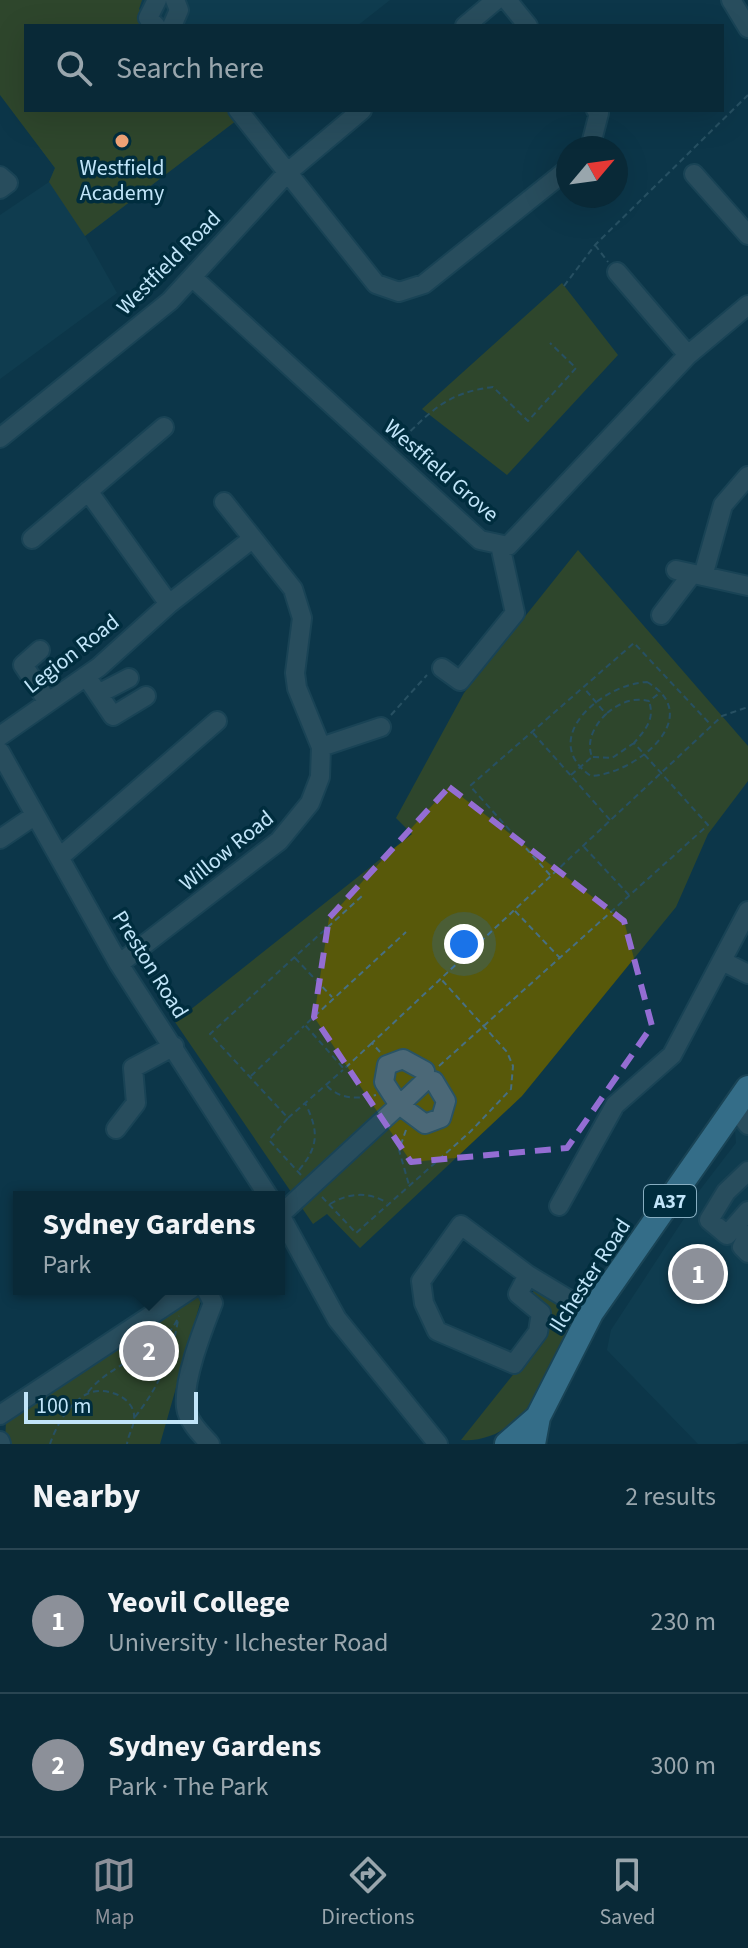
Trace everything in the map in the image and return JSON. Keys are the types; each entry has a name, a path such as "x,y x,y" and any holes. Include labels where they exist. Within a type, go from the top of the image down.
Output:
{"highway":[{"name":"Ilchester Road","path":"533,1444 538,1417 591,1313 743,1107"},
{"name":"Ilchester Road","path":"507,1444 538,1417"}],"street":[{"path":"147,23 157,0"},
{"path":"173,24 179,10 175,0"},
{"path":"467,24 496,0"},
{"path":"507,0 526,24"},
{"path":"731,0 748,28"},
{"path":"240,112 288,172 306,200 376,284 399,292 424,284 556,179"},
{"name":"Westfield Road","path":"0,438 102,359 170,301 288,172 360,112"},
{"path":"593,136 598,112"},
{"path":"694,174 748,235"},
{"path":"0,176 8,183 0,189"},
{"path":"617,272 688,355"},
{"name":"Westfield Grove","path":"192,277 480,540 508,546 526,531 688,355 748,305"},
{"path":"32,539 164,427"},
{"path":"661,615 690,573 723,505 748,476"},
{"path":"88,491 169,604"},
{"name":"Willow Road","path":"119,964 279,841 297,823 310,803 320,777 321,747 295,673 302,618 300,602 224,502"},
{"name":"Legion Road","path":"0,736 86,676 169,604 252,539"},
{"path":"442,668 460,681 515,613 500,545"},
{"path":"690,573 748,586"},
{"path":"40,650 23,665 48,702"},
{"path":"86,676 113,716 146,696"},
{"path":"98,694 129,678"},
{"path":"60,857 217,721"},
{"path":"321,747 381,727"},
{"name":"Preston Road","path":"0,752 119,964 265,1191"},
{"path":"0,839 34,816"},
{"path":"559,1206 615,1105 672,1055 748,911"},
{"path":"722,961 748,974"},
{"path":"116,1129 136,1103 133,1068 174,1046"},
{"path":"403,1059 430,1076 446,1101 445,1113 431,1124 400,1104 383,1076 390,1063 403,1059"},
{"path":"285,1209 430,1076"},
{"path":"748,1171 726,1192 709,1220 727,1235 748,1211"},
{"path":"528,1275 518,1294 541,1313 538,1332 514,1364 437,1331 424,1303 421,1281 461,1225 528,1275 591,1313"},
{"path":"285,1226 337,1319 432,1441"},
{"path":"748,1235 742,1247 748,1253"},
{"path":"0,1415 181,1295"},
{"path":"210,1444 191,1421 186,1408 213,1297"}],"path":[{"path":"564,286 595,245 748,95"},
{"path":"595,245 617,272"},
{"path":"386,454 446,398 463,391 493,387 528,421 576,368 550,343"},
{"path":"551,876 470,786 634,643 712,726"},
{"path":"381,727 437,664 442,668"},
{"path":"647,682 667,698 670,716 656,745 645,757 607,775 591,776 579,768 571,754 572,737 581,717 595,701 628,683 647,682"},
{"path":"584,687 606,714"},
{"path":"649,701 661,692"},
{"path":"592,757 589,748 592,733 606,714 618,704 637,698 649,701"},
{"path":"571,776 592,757 612,758 634,743 650,722 653,712 649,701"},
{"path":"311,1185 269,1140 288,1118 722,716 748,707"},
{"path":"532,732 611,821"},
{"path":"430,1076 708,825 634,743"},
{"path":"584,846 630,895"},
{"path":"288,1118 210,1034 362,896"},
{"path":"515,910 560,958"},
{"path":"250,1077 406,932"},
{"path":"295,957 333,999"},
{"path":"305,1025 344,1069"},
{"path":"372,1043 390,1063"},
{"path":"326,1085 336,1095 355,1098 374,1096 400,1104 404,1134 399,1150 410,1186"},
{"path":"298,1171 317,1142 316,1124 305,1103"},
{"path":"329,1205 342,1197 362,1194 389,1204"},
{"path":"127,1444 135,1417 156,1391 174,1343 185,1295"},
{"path":"50,1444 62,1419 110,1369 158,1345 178,1319"},
{"path":"88,1393 105,1390 123,1397 135,1417"}],"highlighted area":[{"path":"449,787 624,921 652,1026 567,1148 411,1162 314,1017 329,918"}],"shaded area":[{"name":"Westfield Academy","path":"0,0 390,0 360,24 24,24 24,112 247,112 85,236 117,293 0,379 0,215 49,182 55,168 0,94"},
{"name":"Westfield Academy","path":"0,0 142,0 139,9 154,24 24,24 24,112 245,114 85,236 49,182 55,168 0,95"},
{"path":"562,283 618,355 507,475 422,409"},
{"path":"578,550 748,746 748,781 708,834 676,907 522,1096 360,1248 327,1214 313,1224 175,1022 412,834 396,818 464,693"},
{"path":"748,1113 748,1440 735,1444 698,1444 607,1350 611,1330 685,1217 693,1199 736,1143 735,1130"},
{"path":"536,1287 578,1316 560,1355 549,1377 522,1415 504,1429 484,1438 461,1440 524,1361 533,1290"},
{"path":"202,1295 160,1444 5,1444 6,1421 20,1409"}],"place":[{"name":"Westfield Academy","path":"122,141"},
{"name":"Yeovil College","path":"698,1274"},
{"name":"Sydney Gardens","path":"149,1351"}]}
